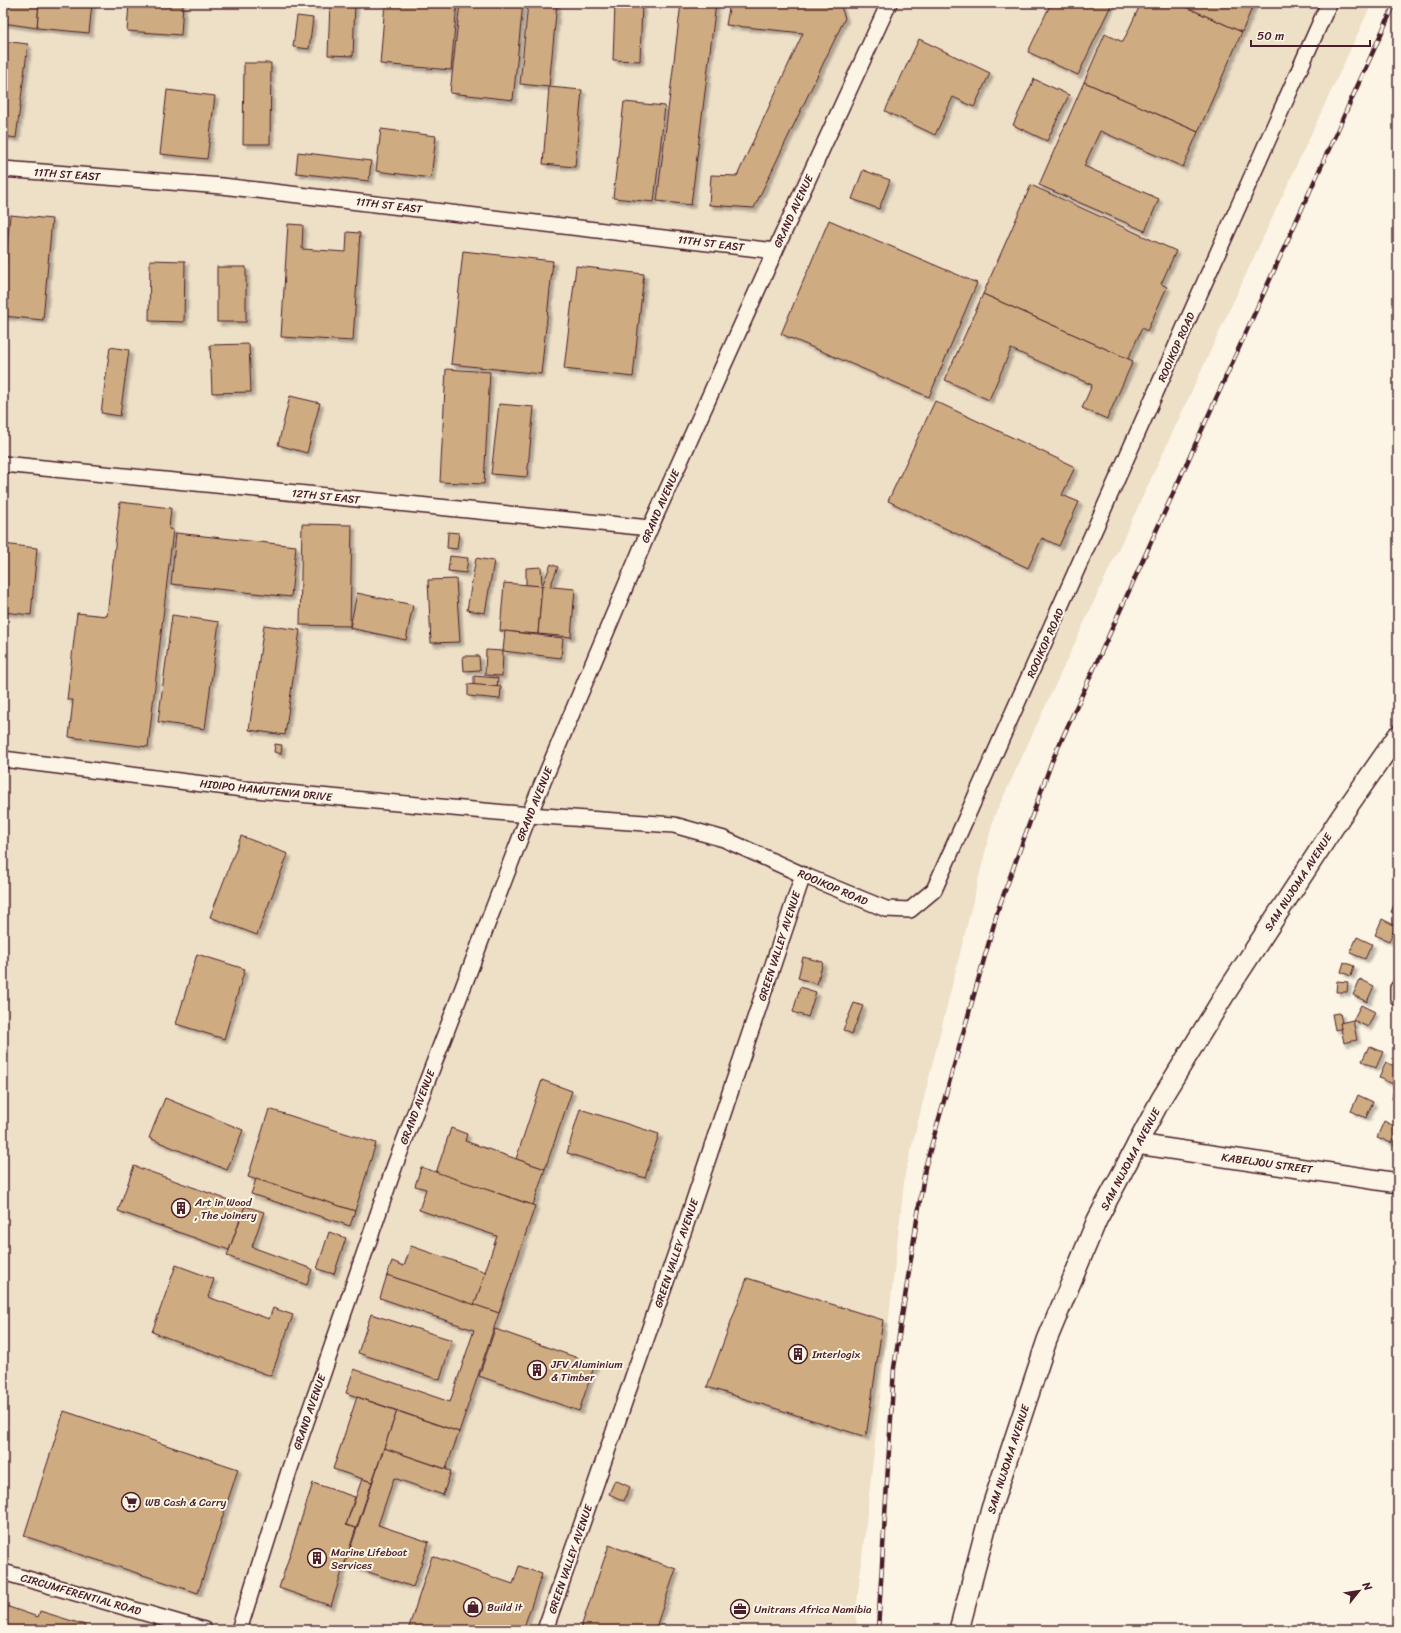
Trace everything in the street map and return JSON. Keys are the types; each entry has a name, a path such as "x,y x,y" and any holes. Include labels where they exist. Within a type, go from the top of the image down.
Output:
{"street":[{"name":"GRAND AVENUE","path":"239,1630 290,1468 394,1165 529,815 650,528 889,3"},
{"name":"ROOIKOP ROAD","path":"529,815 674,825 724,839 803,875 886,909 910,910 934,890 1330,3"},
{"name":"11TH ST EAST","path":"3,169 222,186 775,251"},
{"name":"12TH ST EAST","path":"3,464 650,528"},
{"name":"SAM NUJOMA AVENUE","path":"959,1630 991,1509 1047,1340 1097,1220 1161,1099 1224,996 1340,818 1398,735"},
{"name":"HIDIPO HAMUTENYA DRIVE","path":"3,760 243,789 529,815"},
{"name":"GREEN VALLEY AVENUE","path":"546,1630 685,1228 803,875"},
{"path":"1398,988 1398,998"},
{"name":"KABELJOU STREET","path":"1137,1144 1398,1182"},
{"name":"CIRCUMFERENTIAL ROAD","path":"3,1572 204,1630"}],"shaded area":[{"path":"3,3 1372,3 994,817 905,1174 856,1612 857,1630 3,1630"}],"building":[{"path":"3,3 39,3 37,28 3,23"},
{"path":"39,3 92,3 89,33 37,28"},
{"path":"129,3 183,3 181,35 127,31"},
{"path":"298,3 320,3 320,6"},
{"path":"330,3 355,3 353,56 328,55"},
{"path":"385,3 457,3 451,70 380,64"},
{"path":"460,3 523,3 513,100 450,93"},
{"path":"528,3 557,3 549,87 520,84"},
{"path":"615,3 642,3 640,61 613,60"},
{"path":"681,3 716,3 691,205 657,201"},
{"path":"730,3 840,4 845,18 754,208 709,205 711,175 737,176 803,33 726,25"},
{"path":"1051,3 1112,3 1078,75 1028,52"},
{"path":"1141,3 1177,3 1242,32 1198,132 1084,82 1105,34 1123,42"},
{"path":"1177,3 1254,3 1242,32"},
{"path":"297,16 313,18 309,49 293,47"},
{"path":"919,39 990,73 974,107 953,97 935,135 885,111"},
{"path":"3,41 28,44 16,138 3,136"},
{"path":"244,63 271,63 270,144 243,144"},
{"path":"1034,79 1069,95 1047,141 1013,125"},
{"path":"1084,82 1198,132 1183,167 1100,131 1084,166 1159,199 1145,231 1039,185"},
{"path":"549,87 582,90 575,167 543,164"},
{"path":"167,90 215,96 207,159 160,154"},
{"path":"624,102 665,106 654,202 613,198"},
{"path":"381,129 436,136 431,178 376,171"},
{"path":"298,152 371,161 369,181 296,173"},
{"path":"863,170 890,180 879,209 852,199"},
{"path":"1031,185 1176,251 1161,284 1167,287 1147,331 1142,328 1128,359 983,294"},
{"path":"10,215 52,219 43,320 3,316 3,294"},
{"path":"829,220 977,283 929,397 781,334"},
{"path":"288,224 303,225 302,249 346,252 347,232 360,233 353,341 281,337"},
{"path":"463,251 553,261 541,374 451,364"},
{"path":"150,260 185,261 184,322 149,321"},
{"path":"576,266 644,274 633,377 564,369"},
{"path":"217,267 246,267 246,322 217,322"},
{"path":"983,294 1133,361 1107,419 1082,408 1092,385 1011,349 989,400 945,380"},
{"path":"249,344 251,392 212,393 210,345"},
{"path":"110,347 129,350 120,416 101,413"},
{"path":"446,369 490,372 484,484 440,482"},
{"path":"290,396 320,403 307,453 278,445"},
{"path":"935,401 1075,467 1062,495 1079,502 1059,546 1042,538 1028,568 888,501"},
{"path":"499,404 534,407 527,477 491,474"},
{"path":"120,502 171,508 169,529 173,530 148,747 69,737 73,700 67,700 77,613 107,616"},
{"path":"302,524 352,525 350,626 300,625"},
{"path":"448,532 459,533 457,549 447,548"},
{"path":"176,533 296,546 291,597 171,584"},
{"path":"3,544 37,548 31,615 3,612"},
{"path":"450,556 468,558 466,573 448,571"},
{"path":"476,558 494,561 485,613 467,610"},
{"path":"551,564 558,567 550,587 542,586"},
{"path":"541,567 542,586 526,585 526,568"},
{"path":"456,579 460,642 431,643 428,580"},
{"path":"504,583 542,586 538,634 500,631"},
{"path":"542,586 575,589 571,637 538,634"},
{"path":"357,593 413,605 406,640 350,628"},
{"path":"172,615 219,622 205,729 158,722"},
{"path":"264,625 300,630 285,735 249,730"},
{"path":"505,631 563,638 561,658 503,651"},
{"path":"486,650 503,651 502,676 485,675"},
{"path":"463,656 479,656 480,670 464,671"},
{"path":"474,676 498,678 497,687 474,685"},
{"path":"468,684 501,687 500,699 468,696"},
{"path":"275,744 282,745 281,754 274,752"},
{"path":"241,836 288,854 257,935 210,917"},
{"path":"1398,896 1398,915 1391,912"},
{"path":"1382,919 1396,926 1389,941 1375,935"},
{"path":"1357,937 1372,944 1365,959 1350,953"},
{"path":"197,954 245,969 224,1039 176,1024"},
{"path":"803,957 823,962 817,984 798,978"},
{"path":"1344,962 1354,966 1351,976 1341,972"},
{"path":"1360,979 1374,986 1367,1002 1353,995"},
{"path":"1337,981 1348,982 1347,992 1336,992"},
{"path":"800,987 816,992 808,1017 793,1012"},
{"path":"854,1003 863,1006 852,1034 843,1030"},
{"path":"1361,1005 1375,1012 1368,1027 1353,1020"},
{"path":"1340,1013 1343,1028 1335,1030 1332,1014"},
{"path":"1353,1020 1357,1040 1344,1043 1340,1023"},
{"path":"1369,1046 1383,1052 1376,1068 1362,1061"},
{"path":"1386,1062 1398,1068 1398,1074 1393,1084 1379,1078"},
{"path":"542,1080 572,1091 545,1169 516,1159"},
{"path":"1394,1088 1398,1089 1398,1100 1392,1099"},
{"path":"1358,1095 1373,1102 1366,1118 1351,1111"},
{"path":"165,1098 243,1130 227,1170 149,1138"},
{"path":"269,1109 376,1143 355,1211 248,1177"},
{"path":"580,1109 659,1134 645,1178 567,1153"},
{"path":"1384,1121 1398,1128 1391,1143 1377,1137"},
{"path":"451,1128 467,1134 465,1141 545,1169 533,1205 436,1173"},
{"name":"Art in Wood , The Joinery","path":"134,1166 245,1206 229,1250 118,1211"},
{"path":"421,1167 535,1206 499,1313 474,1305 497,1236 419,1210 426,1189 415,1186"},
{"path":"256,1179 355,1211 350,1226 251,1194"},
{"path":"245,1206 264,1212 252,1247 312,1269 307,1285 227,1256"},
{"path":"329,1232 346,1238 334,1274 317,1269"},
{"path":"411,1246 486,1272 474,1305 387,1275 392,1261 404,1266"},
{"path":"176,1265 214,1279 208,1297 269,1319 273,1308 293,1315 271,1376 152,1332"},
{"path":"387,1275 499,1313 459,1432 346,1393 354,1369 450,1402 474,1330 380,1298"},
{"name":"Interlogix","path":"747,1278 883,1320 866,1437 707,1387"},
{"path":"371,1314 452,1340 440,1380 358,1353"},
{"name":"JFV Aluminium & Timber","path":"495,1329 595,1364 579,1411 479,1376"},
{"path":"357,1397 397,1411 372,1482 333,1469"},
{"name":"WB Cash & Carry","path":"64,1411 238,1469 198,1593 24,1536"},
{"path":"397,1411 459,1432 446,1469 384,1448"},
{"path":"384,1448 451,1471 443,1495 394,1478 378,1525 429,1542 413,1587 345,1564"},
{"path":"362,1479 372,1482 356,1529 346,1525"},
{"path":"615,1480 630,1487 624,1501 609,1494"},
{"name":"Marine Lifeboat Services","path":"313,1483 355,1497 346,1525 356,1528 331,1606 279,1588"},
{"path":"609,1545 676,1569 655,1630 580,1630"},
{"name":"Build it","path":"432,1556 513,1584 519,1566 542,1574 523,1630 408,1630"},
{"path":"3,1605 38,1617 40,1611 85,1625 83,1630 3,1630"}],"railway":[{"path":"878,1630 894,1368 925,1168 998,910 1052,761 1395,3"}],"place":[{"name":"Art in Wood , The Joinery","path":"181,1208"},
{"name":"Interlogix","path":"798,1354"},
{"name":"JFV Aluminium & Timber","path":"537,1370"},
{"name":"WB Cash & Carry","path":"131,1502"},
{"name":"Marine Lifeboat Services","path":"317,1558"},
{"name":"Build it","path":"473,1607"},
{"name":"Unitrans Africa Namibia","path":"740,1609"}]}
